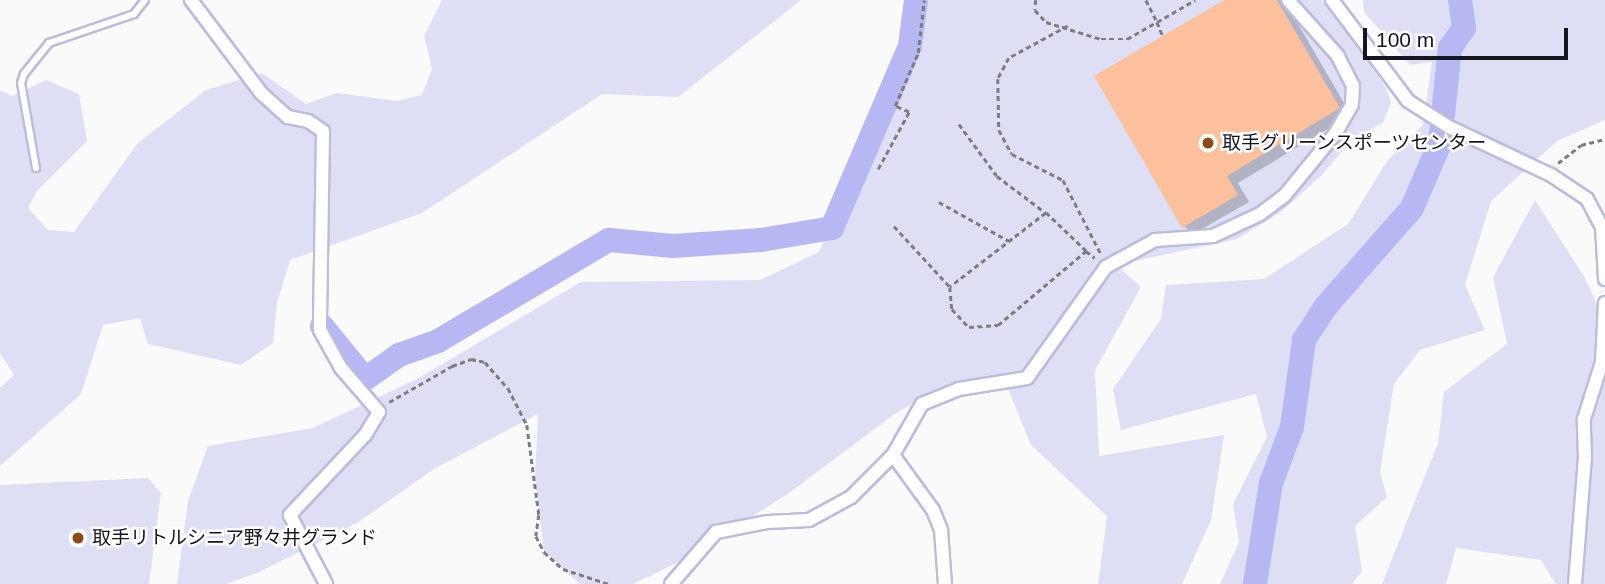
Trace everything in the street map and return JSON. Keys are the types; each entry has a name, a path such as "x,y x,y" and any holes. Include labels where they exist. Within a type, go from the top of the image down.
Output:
{"street":[{"path":"191,0 261,93 288,117 308,121 323,131 320,330 341,368 379,412 365,435 290,515 326,584"},
{"path":"671,584 716,532 818,516 851,497 892,455 922,404 960,389 1027,378 1107,267 1155,240 1213,236 1260,214 1302,176 1335,134 1352,104 1349,72 1288,0"},
{"path":"1332,0 1408,101 1449,127 1551,175 1596,210 1602,227 1605,279"},
{"path":"1575,584 1586,457 1584,419 1602,362 1605,303"},
{"path":"892,455 933,510 941,530 945,584"}],"lane":[{"path":"36,168 22,83 24,74 49,43 134,14 145,0"}],"path":[{"path":"878,169 909,112 895,106 919,53 924,0"},
{"path":"1036,0 1035,10 1046,22 1068,26 1101,39 1127,39 1195,0"},
{"path":"1146,0 1163,36"},
{"path":"1068,26 1009,58 998,79 999,130 1012,154 1063,180 1081,207 1107,267"},
{"path":"959,124 997,176 1046,213 1107,267"},
{"path":"1551,175 1563,157 1605,139"},
{"path":"939,202 1009,241"},
{"path":"950,287 1046,213"},
{"path":"894,226 950,287 952,309 969,327 998,325 1086,251"},
{"path":"379,412 395,397 452,366 471,359 485,362 508,388 527,425 539,515 536,536 544,552 563,569 609,584"}],"shaded area":[{"path":"442,0 801,0 678,97 602,94 422,213 290,260 277,303 273,343 241,365 148,344 140,318 103,325 81,394 0,466 0,388 14,375 0,353 0,90 12,96 46,80 79,94 87,141 37,191 28,208 48,230 74,232 137,144 206,90 262,73 306,104 337,93 397,101 422,95 432,69 424,36"},
{"path":"913,0 1322,0 1385,86 1391,102 1383,123 1352,139 1323,174 1281,212 1237,239 1116,265 1141,287 1095,370 1099,456 1224,435 1211,520 1182,584 1098,584 1107,516 1031,445 1006,384 947,394 941,388 896,413 789,493 691,556 633,584 580,584 544,552 535,477 538,414 434,469 357,523 257,573 226,584 177,584 188,501 208,446 313,428 417,379 581,282 760,280 819,252 906,57"},
{"path":"1363,0 1605,0 1605,120 1557,141 1491,201 1465,285 1485,330 1420,350 1394,384 1380,472 1387,497 1355,526 1362,571 1352,584 1220,584 1239,542 1233,504 1267,437 1256,394 1121,430 1113,389 1161,319 1166,285 1264,279 1348,224 1388,160 1423,125 1432,62 1410,65 1364,12"},
{"path":"1535,200 1585,278 1605,321 1605,584 1556,584 1541,560 1456,548 1446,584 1382,584 1438,443 1444,392 1507,344 1493,277"},
{"name":"取手リトルシニア野々井グランド","path":"148,478 161,493 149,584 0,584 0,485"}],"building":[{"name":"取手グリーンスポーツセンター","path":"1224,0 1277,0 1340,108 1227,176 1238,195 1182,228 1094,76"}],"waterway":[{"path":"322,326 365,379 399,355 438,341 609,240 673,246 761,240 832,228 910,46 916,0"},
{"path":"1255,584 1271,483 1292,427 1304,340 1326,306 1412,208 1440,143 1450,48 1464,28 1460,0"}],"place":[{"name":"取手グリーンスポーツセンター","path":"1208,143"},
{"name":"取手リトルシニア野々井グランド","path":"78,538"}]}
